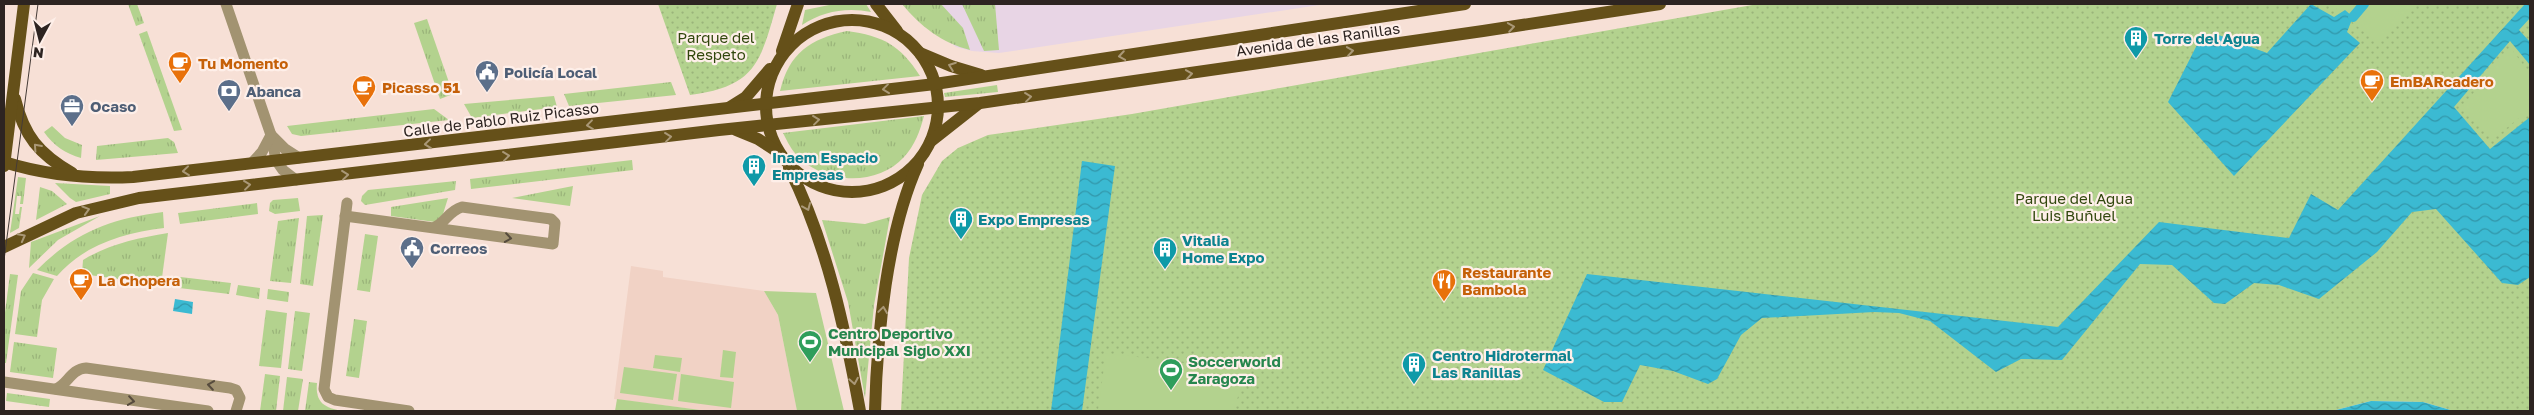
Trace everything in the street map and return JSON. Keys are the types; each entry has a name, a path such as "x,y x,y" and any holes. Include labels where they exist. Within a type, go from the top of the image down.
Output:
{"main road":[{"path":"4,163 8,95 24,4"},
{"path":"798,4 792,28 768,82 765,104 767,126 778,152 787,163 810,181 822,187 840,191 859,192 895,181 910,170 922,156"},
{"path":"875,411 878,352 887,285 902,207 922,156 931,140 938,106 935,84 920,53 900,34 876,4"},
{"name":"Avenida de las Ranillas","path":"765,104 935,84 1465,4"},
{"name":"Avenida de las Ranillas","path":"767,126 938,106 980,103 1473,33 1660,4"},
{"name":"Calle de Pablo Ruiz Picasso","path":"728,108 746,97 788,47 802,35 819,26 837,21 856,20 875,23 900,34"},
{"name":"Avenida de las Ranillas","path":"920,53 951,66 986,76"},
{"path":"8,95 33,142 48,157 76,176"},
{"name":"Avenida de las Ranillas","path":"931,140 980,103"},
{"name":"Calle de Pablo Ruiz Picasso","path":"4,163 76,176 133,177 765,104"},
{"path":"4,247 59,219 107,204 152,196 767,126"},
{"path":"734,129 778,152"},
{"path":"787,163 811,218 833,288 849,349 860,411"}],"street":[{"path":"226,4 271,135 276,160 283,170 296,180"},
{"path":"271,135 285,149 299,158"},
{"path":"252,163 262,152 271,135"},
{"path":"347,203 324,384 328,397 382,410 409,411"},
{"path":"345,216 460,232 552,244 555,223 551,219 462,207 449,213 443,223 433,228"},
{"path":"455,210 452,223 460,232"},
{"path":"56,390 78,370 86,368 230,388 236,390 240,398 236,411"},
{"path":"78,370 75,386 83,394"},
{"path":"4,382 208,411"},
{"path":"351,403 361,411"}],"shaded area":[{"path":"904,4 1326,4 999,53 972,51 956,47"},
{"path":"631,266 663,271 663,277 764,291 778,315 797,411 708,411 614,399"}],"green space":[{"path":"128,4 137,4 144,23 136,26"},
{"name":"Parque del Respeto","path":"658,4 777,4 766,42 752,68 742,78 729,85 712,91 690,95"},
{"path":"834,4 866,4 871,12 835,11 818,16 802,25 805,10"},
{"path":"902,4 941,4 963,28 970,50 950,43 932,33"},
{"path":"962,4 995,4 999,50 984,51"},
{"name":"Parque del Agua Luis Buñuel","path":"1758,4 2530,4 2530,411 2454,411 2423,402 2371,401 2332,411 901,411 909,258 922,195 942,161 958,148 988,135 1132,114"},
{"path":"2331,4 2415,4 2376,42"},
{"path":"427,19 453,94 440,99 414,23"},
{"path":"147,31 182,130 174,131 139,34"},
{"path":"847,31 881,39 898,49 913,65 920,76 780,91 784,78 795,57 812,43 822,38"},
{"path":"2510,47 2530,74 2530,109 2492,140 2463,106"},
{"path":"671,82 676,95 569,106 564,94"},
{"path":"997,85 998,92 945,97 944,93"},
{"path":"554,96 557,107 472,118 464,104"},
{"path":"434,109 449,120 301,136 292,134 287,126"},
{"path":"924,116 917,138 904,157 892,167 879,174 864,177 848,178 818,171 805,163 794,152 783,133"},
{"path":"52,126 65,138 82,145 81,158 70,154 51,141 44,132"},
{"path":"168,138 174,142 178,153 96,160 97,146"},
{"path":"632,160 633,170 471,189 470,179"},
{"path":"18,177 26,178 23,204 20,204 21,196 17,196 15,214 19,214 20,207 22,207 19,228 10,233"},
{"path":"456,181 455,190 365,205 361,201 362,196 368,190"},
{"path":"55,183 110,186 110,194 76,202"},
{"path":"573,186 570,206 512,198"},
{"path":"40,187 52,191 67,204 36,220"},
{"path":"298,198 300,211 275,214 269,211 270,203 273,200"},
{"path":"448,198 443,214 435,222 391,216 391,207"},
{"path":"257,203 258,214 180,224 178,213"},
{"path":"163,212 164,228 134,233 106,242 80,256 57,276 37,270 65,246 94,229 126,219"},
{"path":"323,215 313,286 300,284 307,216"},
{"path":"100,216 58,240 29,268 31,242"},
{"path":"890,217 874,305 865,398 848,302 822,220 865,224"},
{"path":"299,218 291,283 270,281 278,221"},
{"path":"168,233 161,285 82,274 83,260 93,254 124,242"},
{"path":"365,234 378,236 370,292 357,290"},
{"path":"33,273 54,279 42,300 37,337 15,334 21,291"},
{"path":"10,274 18,275 6,363 4,363 4,320"},
{"path":"172,276 231,283 229,294 171,287"},
{"path":"238,285 260,288 259,299 236,295"},
{"path":"268,289 289,292 288,302 267,299"},
{"name":"Centro Deportivo Municipal Siglo XXI","path":"764,291 816,293 844,411 797,411 778,315"},
{"path":"266,310 287,313 281,368 259,366"},
{"path":"295,311 310,313 302,371 288,369"},
{"path":"354,319 367,321 359,378 346,376"},
{"path":"14,342 57,348 53,378 10,372"},
{"path":"723,350 736,352 733,378 720,377"},
{"name":"Soccerworld Zaragoza","path":"1106,353 1247,371 1233,411 1098,411"},
{"path":"655,355 682,358 680,372 653,368"},
{"path":"624,367 677,374 673,400 620,393"},
{"path":"265,374 280,376 276,411 260,411"},
{"path":"681,374 734,382 731,408 678,401"},
{"path":"287,377 303,379 298,411 283,411"},
{"path":"309,382 317,383 318,395 322,403 343,411 305,411"},
{"path":"7,393 50,399 49,407 6,401"},
{"path":"617,399 708,411 615,411"}],"water":[{"path":"2311,4 2334,17 2345,10 2353,17 2347,32 2360,43 2234,176 2168,102 2201,37 2212,43 2216,34 2267,53"},
{"path":"2525,4 2530,4 2530,18 2519,30 2530,42 2530,65 2510,41 2454,107 2490,149 2530,117 2530,277 2518,285 2502,283 2436,209 2412,212 2377,252 2319,299 2279,285 2254,283 2225,304 2214,303 2172,265 2140,264 2062,360 2021,359 1996,372 1930,321 1899,313 1874,312 1762,318 1741,335 1717,379 1708,384 1673,371 1640,365 1622,402 1604,402 1543,370 1587,274 2058,327 2159,222 2289,238 2311,194 2338,210"},
{"path":"1082,161 1115,166 1082,411 1051,411"},
{"path":"175,299 193,302 192,314 173,311"},
{"path":"2371,401 2423,402 2454,411 2332,411"}],"waterway":[{"path":"2353,17 2364,4"}],"tram line":[{"path":"4,260 38,4"}],"place":[{"name":"Torre del Agua","path":"2136,59"},
{"name":"Tu Momento","path":"180,84"},
{"name":"Policía Local","path":"487,93"},
{"name":"EmBARcadero","path":"2372,102"},
{"name":"Picasso 51","path":"364,108"},
{"name":"Abanca","path":"229,112"},
{"name":"Ocaso","path":"72,127"},
{"name":"Inaem Espacio Empresas","path":"754,187"},
{"name":"Expo Empresas","path":"961,240"},
{"name":"Correos","path":"412,269"},
{"name":"Vitalia Home Expo","path":"1165,270"},
{"name":"La Chopera","path":"81,301"},
{"name":"Restaurante Bambola","path":"1444,302"},
{"name":"Centro Deportivo Municipal Siglo XXI","path":"810,363"},
{"name":"Centro Hidrotermal Las Ranillas","path":"1414,385"},
{"name":"Soccerworld Zaragoza","path":"1171,391"}]}
